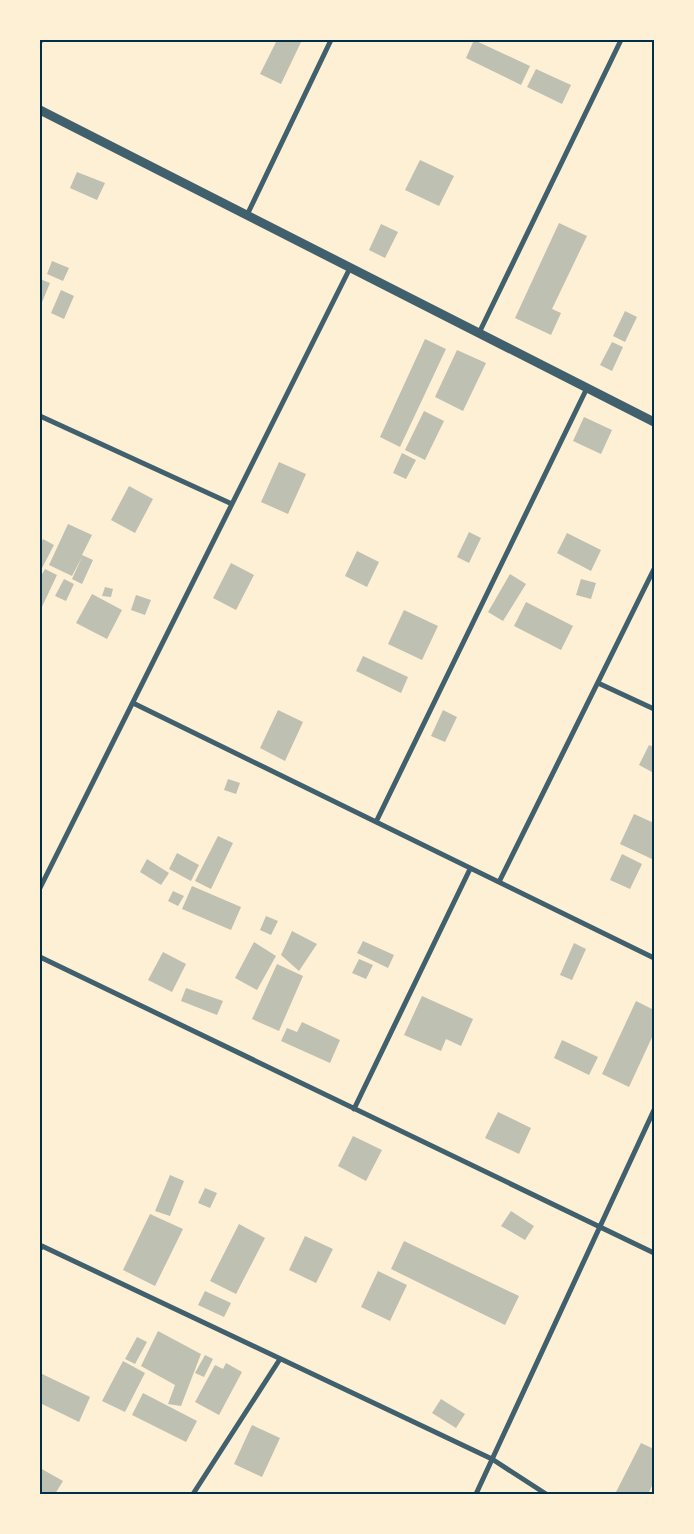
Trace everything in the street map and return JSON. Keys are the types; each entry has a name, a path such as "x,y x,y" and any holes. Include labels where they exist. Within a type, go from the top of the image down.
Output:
{"street":[{"path":"247,215 331,40"},
{"path":"479,333 621,40"},
{"path":"40,110 654,422"},
{"path":"40,888 350,268"},
{"path":"376,822 587,388"},
{"path":"40,416 232,504"},
{"path":"499,882 654,569"},
{"path":"598,683 654,710"},
{"path":"133,703 654,958"},
{"path":"354,1108 470,869"},
{"path":"40,957 654,1253"},
{"path":"476,1494 654,1110"},
{"path":"40,1249 42,1246 492,1459 546,1494"},
{"path":"193,1494 280,1359"}],"building":[{"path":"277,40 302,40 281,84 260,74"},
{"path":"474,40 530,66 521,85 466,58"},
{"path":"536,69 571,85 562,104 527,87"},
{"path":"420,160 454,176 439,206 405,190"},
{"path":"77,172 105,183 97,200 70,188"},
{"path":"559,223 587,236 552,309 561,313 551,335 515,318"},
{"path":"381,224 398,232 385,258 369,250"},
{"path":"52,261 69,268 63,281 47,274"},
{"path":"40,279 50,283 40,307"},
{"path":"61,290 74,296 64,319 51,313"},
{"path":"625,311 637,317 625,342 613,336"},
{"path":"425,339 446,349 400,447 380,437"},
{"path":"612,342 623,347 612,371 600,365"},
{"path":"457,350 486,363 463,411 435,397"},
{"path":"424,411 444,421 425,460 405,450"},
{"path":"584,417 612,430 601,454 573,441"},
{"path":"402,453 416,460 406,479 393,473"},
{"path":"279,462 306,474 288,514 261,502"},
{"path":"129,486 153,499 135,533 111,520"},
{"path":"68,524 92,535 82,555 93,560 82,584 72,579 82,557 72,576 49,565"},
{"path":"469,532 481,538 469,563 457,557"},
{"path":"567,533 601,550 591,571 557,553"},
{"path":"43,539 54,545 42,568 40,567 40,545"},
{"path":"357,551 379,562 367,587 345,576"},
{"path":"231,563 254,575 236,610 213,598"},
{"path":"45,569 57,575 40,611 40,578"},
{"path":"510,574 526,584 503,621 488,612"},
{"path":"64,579 74,584 66,601 55,596"},
{"path":"581,579 596,583 591,599 576,595"},
{"path":"105,587 113,589 111,597 102,596"},
{"path":"92,594 122,610 107,639 76,623"},
{"path":"136,595 151,600 145,615 131,610"},
{"path":"526,602 573,626 561,650 514,626"},
{"path":"404,610 438,626 422,660 388,644"},
{"path":"363,656 408,677 401,693 356,671"},
{"path":"278,710 303,722 285,761 260,748"},
{"path":"443,710 457,717 445,742 431,736"},
{"path":"649,745 654,747 654,767 652,772 639,765"},
{"path":"228,779 240,783 236,794 224,790"},
{"path":"634,814 654,823 654,860 620,844"},
{"path":"218,836 233,843 211,889 195,881"},
{"path":"177,853 199,865 191,881 169,869"},
{"path":"622,854 642,864 630,889 610,880"},
{"path":"147,859 169,873 161,885 140,872"},
{"path":"192,886 241,907 231,930 182,909"},
{"path":"173,891 184,896 178,906 168,901"},
{"path":"266,916 278,921 271,935 260,930"},
{"path":"292,931 317,944 299,971 281,955"},
{"path":"363,941 394,955 388,968 357,953"},
{"path":"254,942 276,956 257,990 235,978"},
{"path":"574,943 586,949 572,980 560,975"},
{"path":"163,952 186,964 172,992 148,980"},
{"path":"359,959 373,965 366,979 352,973"},
{"path":"277,964 303,976 279,1031 252,1019"},
{"path":"186,988 223,1001 217,1015 181,1001"},
{"path":"422,996 473,1019 461,1046 446,1039 441,1051 404,1035"},
{"path":"636,1001 654,1010 654,1033 629,1087 602,1074"},
{"path":"302,1022 340,1040 330,1063 281,1041 287,1028 297,1032"},
{"path":"562,1040 598,1057 589,1075 554,1058"},
{"path":"498,1112 531,1128 519,1154 485,1138"},
{"path":"353,1136 382,1150 366,1181 338,1166"},
{"path":"170,1175 184,1181 170,1216 155,1211"},
{"path":"205,1188 217,1193 210,1208 198,1203"},
{"path":"511,1211 534,1226 525,1240 501,1226"},
{"path":"150,1214 183,1229 155,1286 123,1270"},
{"path":"239,1224 265,1238 236,1294 210,1281"},
{"path":"305,1236 333,1249 316,1283 289,1270"},
{"path":"404,1241 519,1296 505,1325 391,1269"},
{"path":"378,1271 407,1285 390,1321 361,1307"},
{"path":"205,1291 231,1303 224,1317 198,1305"},
{"path":"158,1331 201,1354 181,1406 168,1404 175,1385 141,1366"},
{"path":"137,1337 147,1342 135,1364 125,1359"},
{"path":"205,1355 213,1359 204,1377 195,1373"},
{"path":"123,1361 145,1373 125,1412 102,1401"},
{"path":"226,1363 242,1372 219,1415 195,1402 215,1365 223,1369"},
{"path":"40,1373 90,1397 79,1422 40,1403"},
{"path":"143,1393 197,1421 186,1442 132,1415"},
{"path":"441,1399 465,1414 456,1428 432,1413"},
{"path":"252,1425 280,1438 262,1477 234,1464"},
{"path":"641,1443 654,1449 654,1482 648,1494 615,1494"},
{"path":"40,1468 63,1481 55,1494 40,1494"}]}
